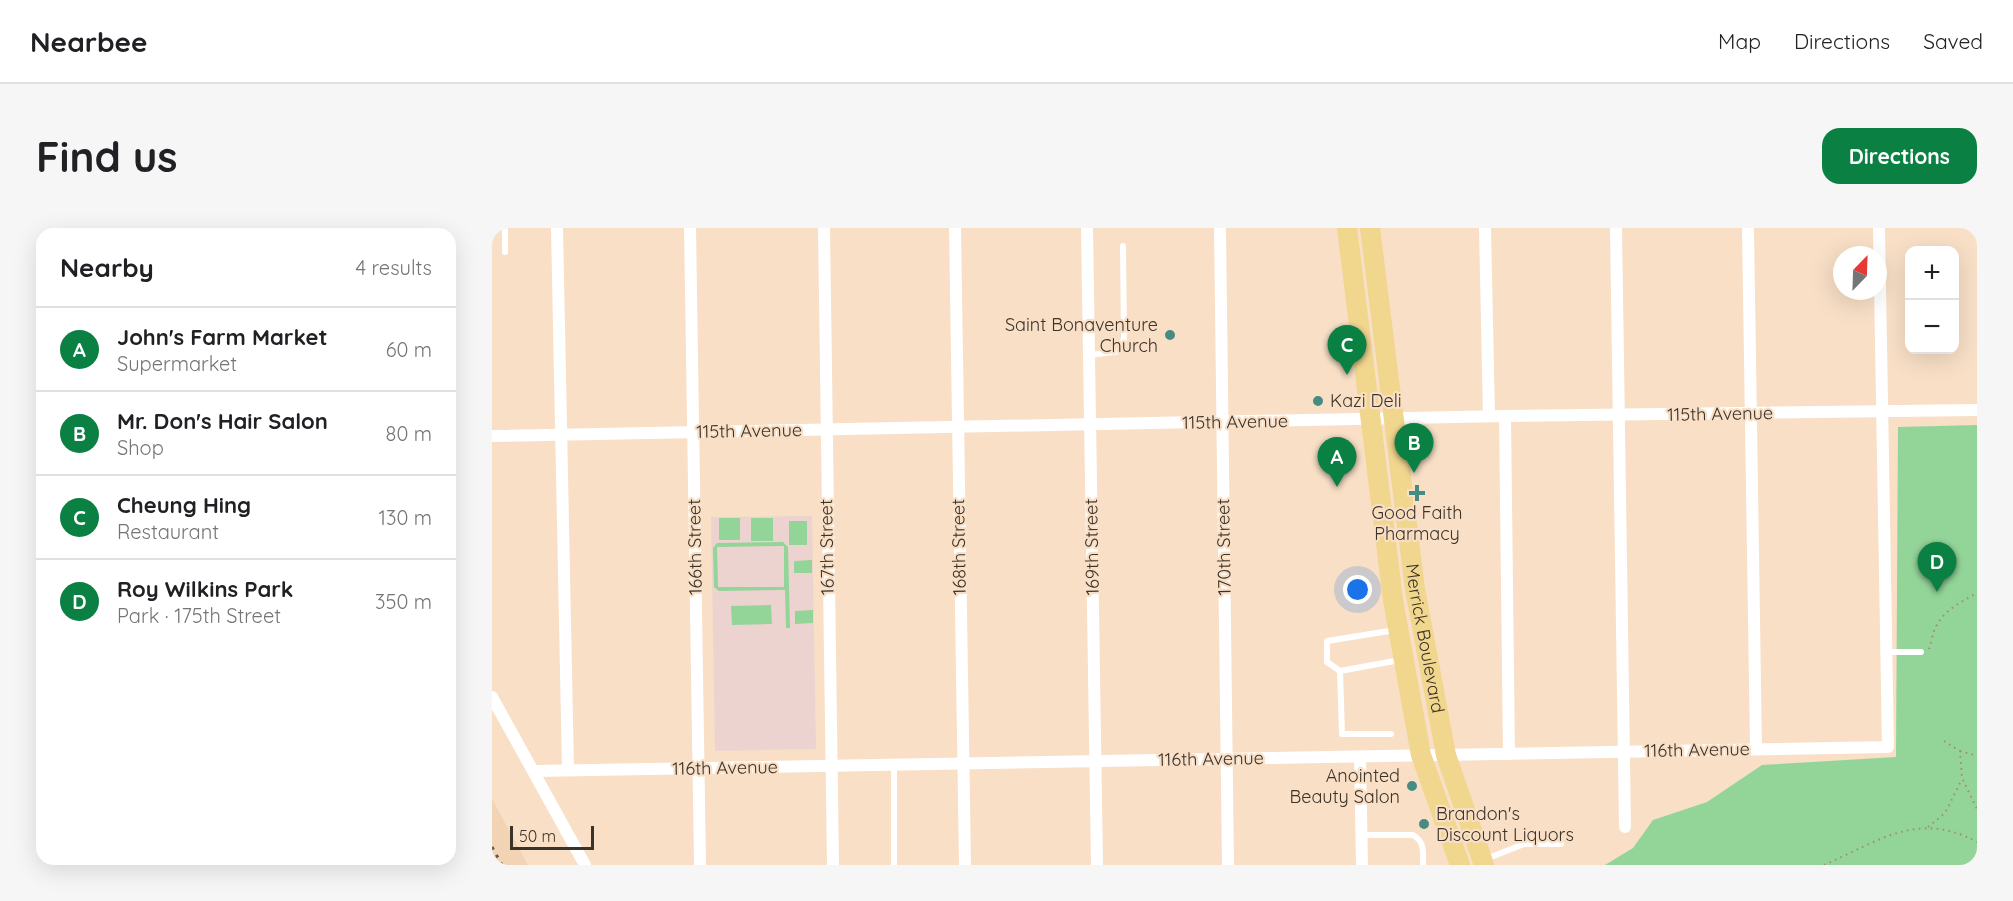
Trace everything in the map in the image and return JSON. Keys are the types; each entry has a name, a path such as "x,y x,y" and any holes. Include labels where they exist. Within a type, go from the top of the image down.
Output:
{"main road":[{"name":"Merrick Boulevard","path":"1347,228 1369,420 1398,630 1421,755 1460,865"},
{"name":"Merrick Boulevard","path":"1370,228 1416,593 1446,755 1483,863"},
{"path":"1393,600 1416,593"}],"street":[{"path":"557,228 568,770"},
{"name":"166th Street","path":"690,228 700,865"},
{"name":"167th Street","path":"824,228 825,430 834,865"},
{"name":"168th Street","path":"955,228 965,865"},
{"name":"169th Street","path":"1088,228 1097,865"},
{"name":"170th Street","path":"1220,228 1228,865"},
{"path":"1485,228 1489,417"},
{"path":"1616,228 1625,827"},
{"path":"1748,228 1756,749"},
{"path":"1879,228 1887,652"},
{"name":"115th Avenue","path":"492,436 1505,416 1884,413 1977,410"},
{"path":"1505,416 1509,754"},
{"name":"116th Avenue","path":"534,771 1888,747 1887,652"},
{"path":"492,697 585,865"},
{"path":"1360,757 1362,865"}],"lane":[{"path":"505,228 505,252"},
{"path":"1089,356 1120,351 1124,338 1124,246"},
{"path":"1398,630 1327,640 1327,662 1340,671 1404,660"},
{"path":"1887,652 1921,652"},
{"path":"1340,671 1342,734 1391,734"},
{"path":"894,765 894,865"},
{"path":"1362,835 1413,835 1420,839 1423,846 1423,865"},
{"path":"1483,863 1524,844 1562,844"}],"path":[{"path":"1921,652 1930,648 1934,631 1952,606 1977,593"},
{"path":"1944,741 1960,751 1977,756"},
{"path":"1960,751 1962,778 1977,809"},
{"path":"1928,827 1945,813 1962,778"},
{"path":"1824,865 1904,830 1928,827 1955,832 1977,842"}],"shaded area":[{"path":"812,516 816,749 715,751 711,517"},
{"path":"492,799 528,865 492,865"}],"green space":[{"path":"1977,425 1977,865 1605,865 1633,848 1653,820 1707,802 1762,765 1896,757 1898,427"},
{"path":"719,518 740,518 740,540 719,540"},
{"path":"751,518 773,518 773,541 751,541"},
{"path":"789,521 807,521 807,545 789,545"},
{"path":"783,542 788,547 790,628 786,628 785,590 719,591 714,587 713,548 717,543","holes":["784,546 784,587 718,587 717,547"]},
{"path":"812,560 812,573 794,573 794,561"},
{"path":"771,605 772,624 732,625 731,606"},
{"path":"813,610 813,623 795,624 795,611"}],"railway":[{"path":"492,847 502,865"}],"place":[{"name":"Saint Bonaventure Church","path":"1170,335"},
{"name":"Cheung Hing","path":"1347,375"},
{"name":"Kazi Deli","path":"1318,401"},
{"name":"Mr. Don's Hair Salon","path":"1414,473"},
{"name":"John's Farm Market","path":"1337,487"},
{"name":"Good Faith Pharmacy","path":"1417,493"},
{"name":"Roy Wilkins Park","path":"1937,592"},
{"name":"Anointed Beauty Salon","path":"1412,786"},
{"name":"Brandon's Discount Liquors","path":"1424,824"}]}
